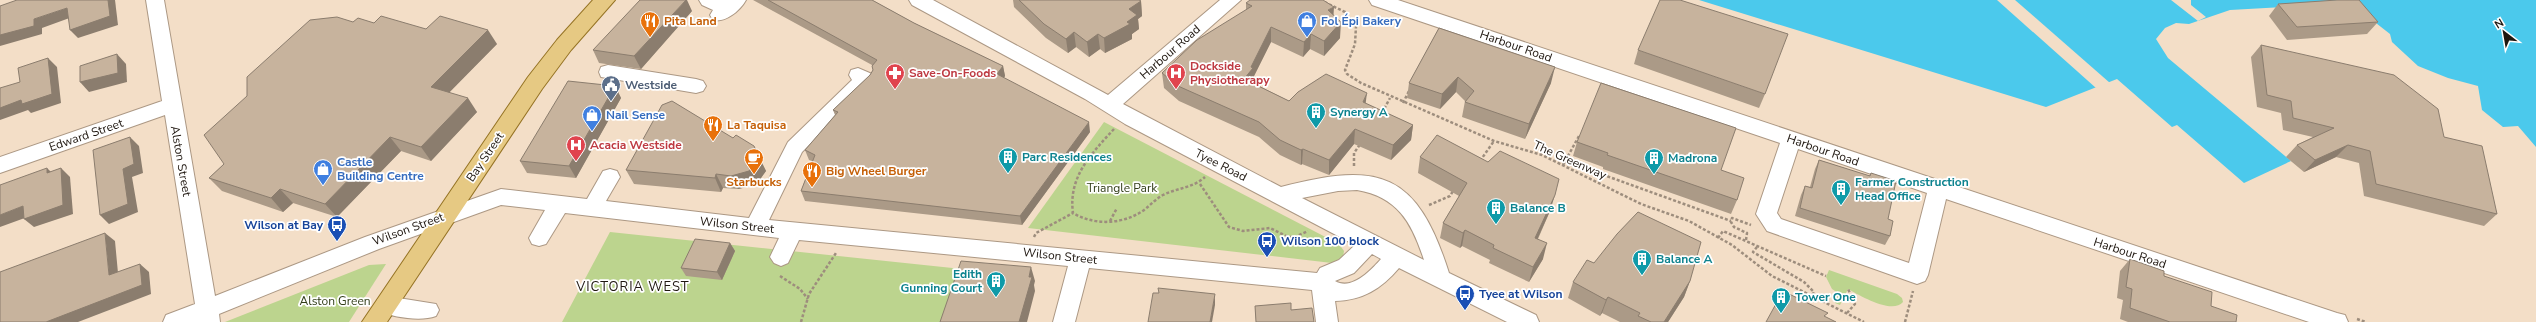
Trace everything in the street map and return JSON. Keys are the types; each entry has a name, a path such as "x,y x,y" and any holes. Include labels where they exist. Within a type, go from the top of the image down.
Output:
{"main road":[{"name":"Bay Street","path":"380,313 445,215 554,58 605,0"}],"street":[{"name":"Alston Street","path":"155,0 208,316"},
{"path":"708,0 727,8"},
{"name":"Tyee Road","path":"918,0 1132,119 1440,279 1528,322"},
{"name":"Harbour Road","path":"1109,105 1232,0"},
{"name":"Harbour Road","path":"1378,0 2337,322"},
{"path":"608,72 696,86"},
{"path":"755,227 795,147 797,139 830,108 865,79 858,75"},
{"name":"Edward Street","path":"0,165 172,105"},
{"path":"1791,139 1766,214 1774,224 1917,276 1938,188"},
{"path":"592,208 610,176"},
{"path":"1280,196 1329,182 1354,181 1386,189 1397,195 1413,212 1429,243 1440,279"},
{"name":"Wilson Street","path":"174,322 208,316 445,215 501,197 793,231 1028,252 1322,282 1331,292 1362,289 1376,279 1396,256"},
{"path":"540,238 559,204"},
{"path":"779,266 793,231"},
{"path":"1327,322 1322,282 1328,274 1341,272 1369,242"},
{"path":"1064,322 1081,258"},
{"path":"380,313 428,310"}],"path":[{"name":"The Greenway","path":"1320,0 1346,12 1355,21 1358,30 1345,70 1347,74 1361,84 1390,98 1494,141 1534,152 1641,204 1689,221 1732,245 1750,261 1772,276 1864,322"},
{"path":"1403,103 1412,87"},
{"path":"1379,120 1390,98"},
{"path":"1132,119 1125,129 1117,126 1096,148 1077,177 1072,189 1070,203 1073,213 1080,219 1091,221 1109,221 1128,217 1141,211 1166,194 1200,184 1218,164"},
{"path":"1563,165 1579,136"},
{"path":"1354,181 1354,153 1363,141"},
{"path":"1477,166 1494,141"},
{"path":"1565,162 1731,221 1734,227 1747,233 1746,240"},
{"path":"1200,184 1229,227 1243,231 1270,228 1288,237 1295,238 1309,231 1314,234"},
{"path":"1413,212 1450,196 1455,189"},
{"path":"1109,221 1117,208"},
{"path":"1028,252 1036,233 1073,213"},
{"path":"1731,221 1732,218 1754,226"},
{"path":"1718,238 1723,231 1826,276"},
{"path":"1757,247 1753,252 1804,282 1814,292 1812,296"},
{"path":"801,322 814,284 839,250"},
{"path":"779,266 808,299"},
{"path":"1905,322 1914,285"},
{"path":"1847,313 1855,304 1848,289"}],"green space":[{"name":"Triangle Park","path":"1104,122 1339,244 1344,251 1343,257 1332,263 1028,228"},
{"path":"610,232 962,269 945,322 562,322"},
{"name":"Alston Green","path":"386,264 349,322 225,322 369,265"},
{"path":"1829,270 1897,294 1902,298 1903,302 1898,305 1884,305 1867,299 1848,289 1840,305 1835,303 1838,293 1832,289 1826,277"}],"water":[{"path":"1699,0 2536,0 2536,147 2518,126 2503,127 2482,110 2478,86 2448,78 2418,66 2392,42 2390,34 2358,9 2336,4 2230,10 2189,24 2176,23 2165,28 2156,39 2168,58 2291,161 2244,183 2177,125 2172,127 2117,79 2046,107"}],"pier":[{"path":"1997,0 2015,0 2110,83 2096,88"},
{"path":"2171,0 2191,0 2191,5 2206,17 2198,21"}],"building":[{"path":"17,0 108,0 110,16 70,30 67,8 34,19 34,26 0,35 0,6"},
{"path":"640,0 686,0 634,56 593,50"},
{"path":"768,0 872,0 914,23 1003,66 997,74 1089,122 1020,216 801,191 815,155 805,150 838,112 833,110 870,75 873,70 872,66 877,60"},
{"path":"1019,0 1141,1 1129,9 1137,15 1127,22 1130,24 1104,38 1098,34 1087,42 1074,32 1066,39 1044,24"},
{"path":"1250,0 1323,0 1334,7 1328,10 1341,22 1324,41 1311,34 1304,42 1271,27 1251,67 1253,68 1244,79 1289,101 1298,92 1326,74 1367,93 1363,102 1413,125 1393,145 1355,129 1329,160 1303,149 1301,150 1280,140 1259,122 1178,86 1162,73 1197,40 1252,6 1246,3"},
{"path":"1660,0 1680,0 1788,34 1765,94 1638,50"},
{"path":"2359,0 2378,22 2297,27 2278,4"},
{"path":"381,16 426,29 440,16 488,30 431,87 468,98 421,147 390,137 325,204 280,189 271,198 209,178 224,164 204,135 247,96 247,77 310,20 337,17 353,22 358,18 374,23"},
{"path":"1439,28 1555,67 1529,124 1465,102 1474,91 1458,77 1442,94 1409,83"},
{"path":"2261,45 2394,75 2438,109 2444,137 2482,146 2497,214 2376,184 2370,151 2348,145 2315,160 2297,145 2334,128 2293,118 2291,101 2267,95"},
{"path":"117,54 118,73 80,82 80,66"},
{"path":"48,58 52,94 22,104 21,100 0,108 0,88 20,82 18,68"},
{"path":"568,81 615,86 569,166 520,161"},
{"path":"1601,83 1736,128 1721,170 1744,178 1737,200 1607,155 1608,153 1577,142"},
{"path":"672,101 733,138 736,135 754,146 759,157 749,171 731,176 716,174 715,178 626,170 662,105"},
{"path":"1437,135 1488,162 1500,151 1559,179 1555,195 1535,238 1547,243 1533,267 1493,248 1494,245 1465,230 1463,233 1443,223 1467,183 1420,157"},
{"path":"130,137 134,164 123,169 128,204 100,215 93,150"},
{"name":"Farmer Construction Head Office","path":"1819,160 1870,176 1871,173 1896,181 1888,219 1893,221 1890,236 1800,208 1805,186 1812,188"},
{"path":"47,168 47,173 61,168 63,205 24,219 23,206 0,215 0,185"},
{"name":"Balance A","path":"1638,212 1701,242 1690,281 1664,322 1651,322 1638,316 1640,313 1608,297 1606,300 1573,282 1587,260 1594,263 1617,234"},
{"path":"105,233 109,275 140,264 142,285 46,322 0,322 0,272"},
{"path":"695,239 730,243 717,272 681,268"},
{"path":"2130,259 2164,271 2164,276 2212,292 2211,306 2237,315 2236,322 2170,322 2130,308 2132,289 2126,287"},
{"path":"961,261 1031,267 1029,277 1032,277 1019,322 940,322"},
{"path":"1158,288 1215,294 1210,322 1148,322 1153,293 1159,293"},
{"path":"1783,291 1828,313 1824,316 1836,322 1766,322"},
{"path":"1291,303 1291,310 1312,308 1314,322 1256,322 1255,306"}],"place":[{"name":"Pita Land","path":"650,38"},
{"name":"Fol Épi Bakery","path":"1307,38"},
{"name":"Save-On-Foods","path":"895,90"},
{"name":"Dockside Physiotherapy","path":"1176,90"},
{"name":"Westside","path":"611,102"},
{"name":"Synergy A","path":"1316,129"},
{"name":"Nail Sense","path":"592,132"},
{"name":"La Taquisa","path":"713,142"},
{"name":"Acacia Westside","path":"576,162"},
{"name":"Parc Residences","path":"1008,174"},
{"name":"Starbucks","path":"754,175"},
{"name":"Madrona","path":"1654,175"},
{"name":"Castle Building Centre","path":"323,186"},
{"name":"Big Wheel Burger","path":"812,188"},
{"name":"Farmer Construction Head Office","path":"1841,206"},
{"name":"Balance B","path":"1496,225"},
{"name":"Wilson at Bay","path":"337,242"},
{"name":"Wilson 100 block","path":"1267,258"},
{"name":"Balance A","path":"1642,276"},
{"name":"Edith Gunning Court","path":"996,298"},
{"name":"Tyee at Wilson","path":"1465,311"},
{"name":"Tower One","path":"1781,314"}],"district":[{"name":"VICTORIA WEST","path":"633,287"}]}
